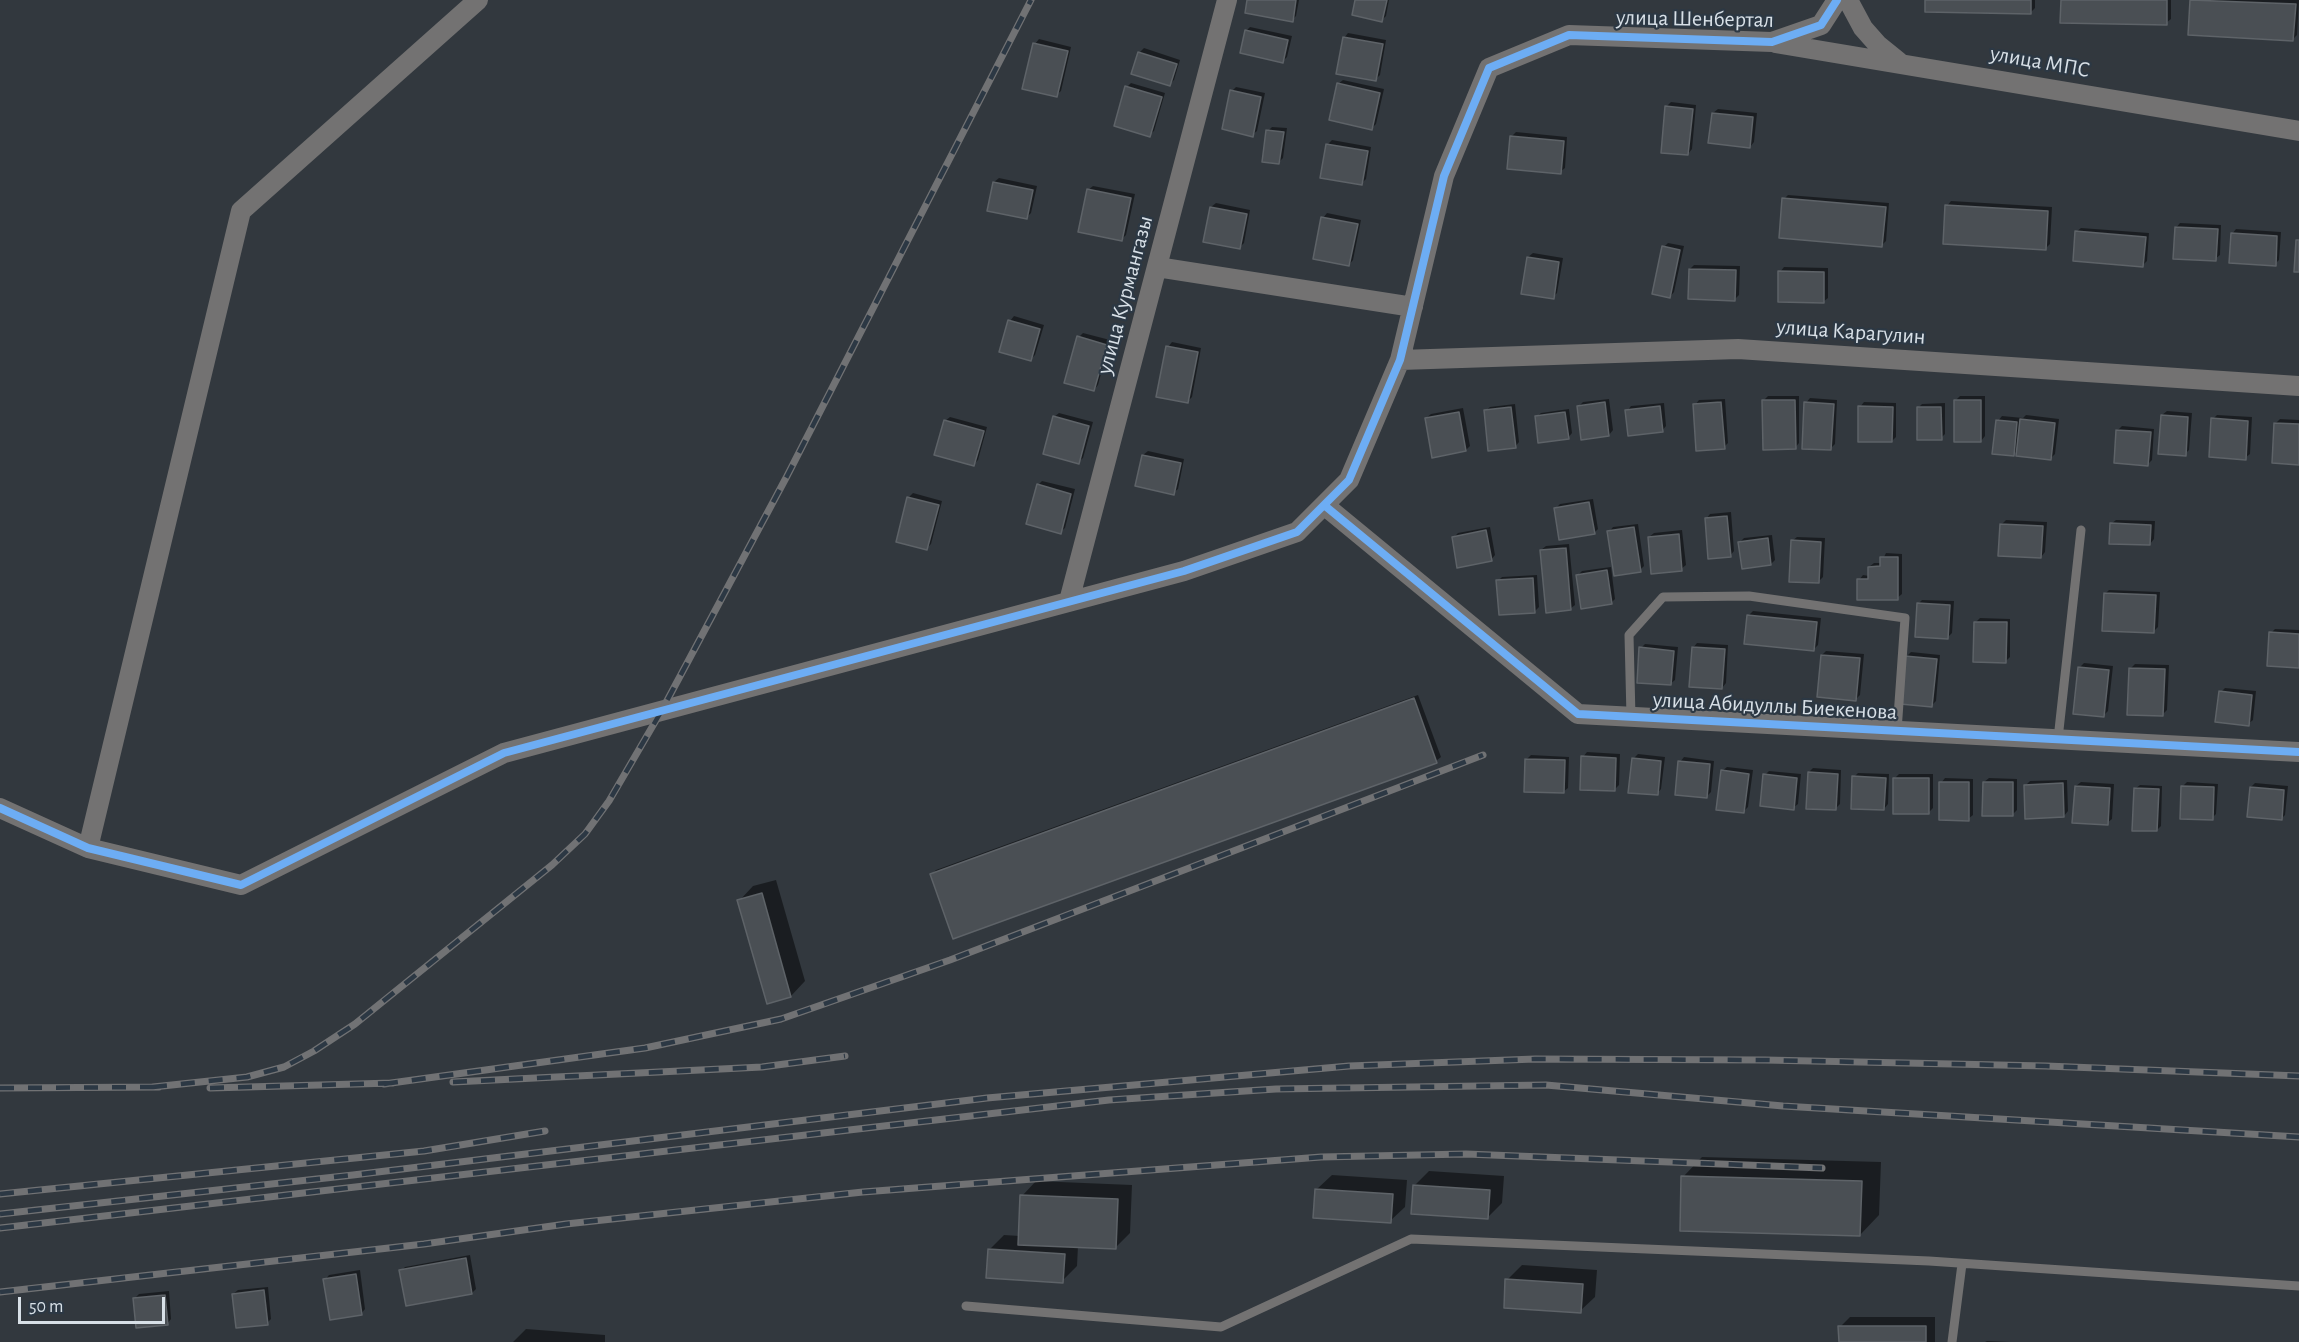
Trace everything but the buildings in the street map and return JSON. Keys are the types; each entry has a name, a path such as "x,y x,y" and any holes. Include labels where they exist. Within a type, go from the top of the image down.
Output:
{"street":[{"path":"88,848 241,212 478,0"},
{"name":"улица Курмангазы","path":"1069,602 1227,0"},
{"name":"улица Шенбертал","path":"0,808 88,848 241,885 504,753 1184,571 1297,532 1349,480 1400,360 1444,176 1489,68 1569,35 1772,42 1821,25 1837,0"},
{"path":"1848,0 1863,28 1878,45 1901,63"},
{"name":"улица МПС","path":"1772,42 2299,131"},
{"path":"1157,267 1413,307"},
{"name":"улица Карагулин","path":"1400,360 1738,349 2299,386"},
{"name":"улица Абидуллы Биекенова","path":"1324,505 1578,714 2299,752"}],"lane":[{"path":"2058,739 2081,530"},
{"path":"1631,717 1629,635 1663,597 1749,596 1905,618 1897,731"},
{"path":"966,1306 1221,1327 1411,1239 1962,1264 2299,1286"},
{"path":"1953,1342 1962,1264"}],"railway":[{"path":"153,1087 247,1077 284,1067 314,1051 355,1024 552,865 585,834 609,801 662,710 787,476 1031,0"},
{"path":"384,1084 645,1048 781,1019 950,960 1483,755"},
{"path":"453,1082 762,1067 845,1056"},
{"path":"0,1214 353,1175 987,1098 1349,1066 1535,1059 1765,1060 2046,1066 2299,1076"},
{"path":"210,1088 393,1083"},
{"path":"0,1228 1109,1100 1276,1089 1546,1085 1783,1106 2299,1137"},
{"path":"0,1088 159,1087"},
{"path":"0,1194 424,1151 545,1131"},
{"path":"0,1292 424,1244 566,1224 863,1192 1321,1157 1466,1154 1822,1168"}],"cycle path":[{"path":"0,808 88,848 241,885 504,753 1184,571 1297,532 1349,480 1400,360 1444,176 1489,68 1569,35 1772,42 1821,25 1837,0"},
{"path":"1324,505 1578,714 2299,752"}]}
